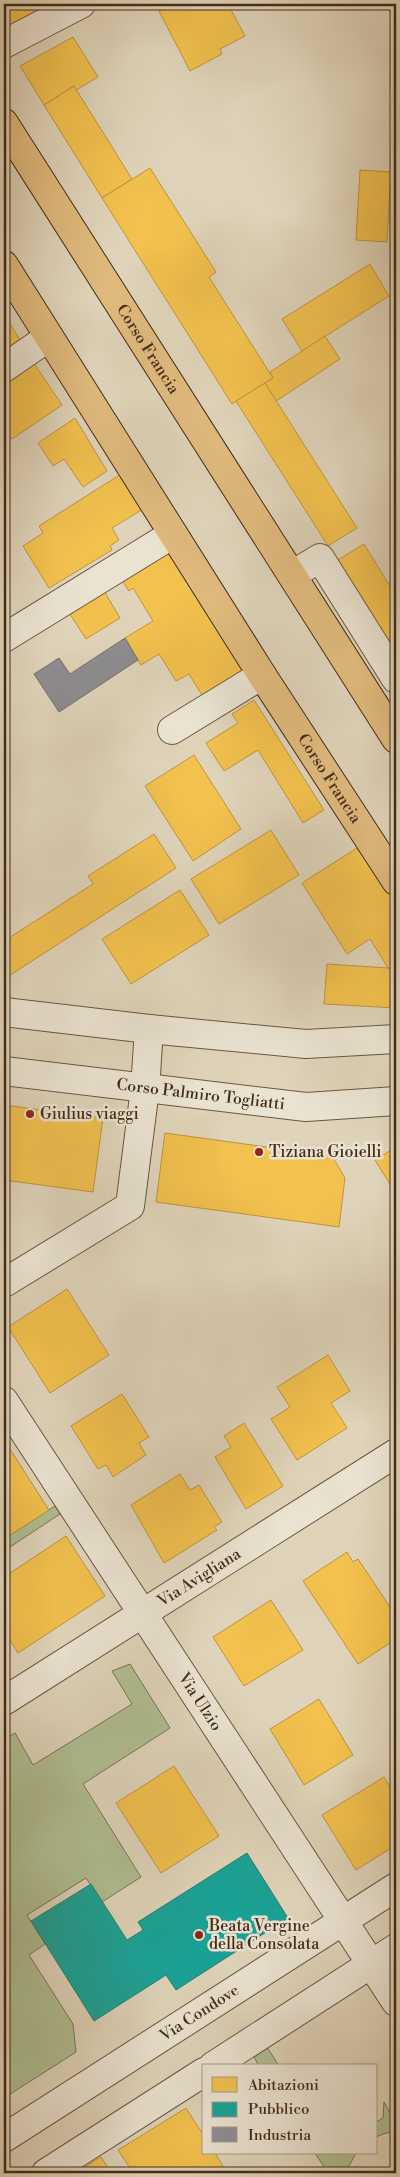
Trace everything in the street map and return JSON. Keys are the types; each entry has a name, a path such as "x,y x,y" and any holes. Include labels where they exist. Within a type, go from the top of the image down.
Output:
{"main road":[{"name":"Corso Francia","path":"4,122 396,739"},
{"name":"Corso Francia","path":"4,264 262,675 396,882"}],"street":[{"path":"4,44 80,4"},
{"path":"4,368 49,337"},
{"path":"4,638 173,534"},
{"path":"292,576 320,558 396,679"},
{"path":"172,730 262,675"},
{"path":"4,1012 149,1029 306,1044 396,1039"},
{"path":"4,1283 130,1206 145,1089 149,1029"},
{"name":"Corso Palmiro Togliatti","path":"4,1071 306,1107 396,1101"},
{"name":"Via Ulzio","path":"4,1401 396,2002"},
{"name":"Via Avigliana","path":"4,1701 396,1453"},
{"name":"Via Condove","path":"4,2138 396,1887"},
{"path":"216,2064 396,1948"},
{"path":"46,2173 202,2073"}],"green space":[{"path":"55,1506 60,1514 4,1551 4,1539"},
{"path":"130,1664 170,1728 83,1784 141,1877 102,1902 86,1878 27,1915 45,1944 29,1955 73,2024 76,2052 4,2098 4,1740 15,1733 33,1765 132,1704 112,1671"},
{"path":"267,2047 278,2064 258,2064 254,2057"},
{"path":"384,2102 396,2123 396,2132 378,2136 378,2121 383,2118"},
{"path":"316,2154 355,2154 349,2166 348,2173 328,2173"}],"building: Abitazioni":[{"path":"4,4 28,4 36,16 4,35"},
{"path":"172,4 228,4 245,36 220,49 222,54 190,71 159,11"},
{"path":"73,37 98,77 76,90 74,86 44,105 20,66"},
{"path":"74,86 132,179 102,198 44,105"},
{"path":"150,168 216,272 209,277 273,378 232,404 102,198"},
{"path":"360,170 391,172 387,242 356,240"},
{"path":"370,264 389,296 302,351 282,319"},
{"path":"4,314 20,340 4,351"},
{"path":"325,336 340,359 276,401 265,383 273,378 270,372"},
{"path":"31,359 62,405 12,439 4,428 4,379"},
{"path":"265,383 357,528 328,546 236,401"},
{"path":"75,418 107,471 83,487 64,459 53,466 38,443"},
{"path":"121,474 143,509 112,528 119,540 110,546 112,550 49,588 23,546 43,533 39,526"},
{"path":"364,544 396,596 396,654 338,560"},
{"path":"170,546 249,674 205,700 189,674 176,681 159,654 141,665 125,638 153,621 133,588 129,591 120,577"},
{"path":"103,589 120,618 86,639 68,611"},
{"path":"254,700 324,810 303,823 258,750 224,771 206,743 238,723 232,714"},
{"path":"194,755 241,829 193,861 145,786"},
{"path":"271,830 299,875 219,924 191,879"},
{"path":"154,834 176,868 4,979 4,941 93,884 88,876"},
{"path":"360,846 396,903 396,972 388,968 370,939 347,954 302,883"},
{"path":"180,890 209,935 131,984 102,939"},
{"path":"327,964 388,968 396,972 396,1008 324,1004"},
{"path":"4,1105 103,1118 93,1192 4,1180"},
{"path":"165,1133 332,1156 345,1178 339,1227 156,1202"},
{"path":"396,1147 396,1194 375,1160"},
{"path":"67,1289 109,1355 50,1393 8,1327"},
{"path":"328,1355 350,1391 331,1403 347,1428 297,1460 271,1419 290,1407 277,1387"},
{"path":"122,1394 149,1437 139,1443 146,1455 113,1477 106,1465 98,1469 71,1426"},
{"path":"244,1423 283,1486 246,1509 215,1457 231,1447 224,1436"},
{"path":"8,1446 49,1510 4,1539 4,1449"},
{"path":"180,1474 190,1490 199,1485 222,1522 214,1527 217,1530 164,1563 131,1505"},
{"path":"66,1536 105,1596 18,1653 4,1631 4,1577"},
{"path":"347,1552 353,1562 358,1559 396,1616 396,1639 358,1664 303,1581"},
{"path":"271,1600 303,1650 244,1686 213,1637"},
{"path":"319,1699 353,1755 304,1785 270,1729"},
{"path":"174,1766 219,1836 161,1873 116,1803"},
{"path":"384,1777 396,1797 396,1845 356,1870 322,1815"},
{"path":"186,2108 202,2133 202,2154 216,2154 224,2168 216,2173 133,2173 118,2150"},
{"path":"101,2157 111,2173 75,2173"}],"building: Pubblico":[{"name":"Beata Vergine della Consolata","path":"247,1853 288,1918 176,1990 166,1975 94,2021 31,1921 91,1884 127,1940 143,1930 138,1922"}],"building: Industria":[{"path":"125,638 138,660 59,712 34,674 59,658 70,674"}],"place":[{"name":"Giulius viaggi","path":"30,1114"},
{"name":"Tiziana Gioielli","path":"259,1152"},
{"name":"Beata Vergine della Consolata","path":"199,1935"}]}
